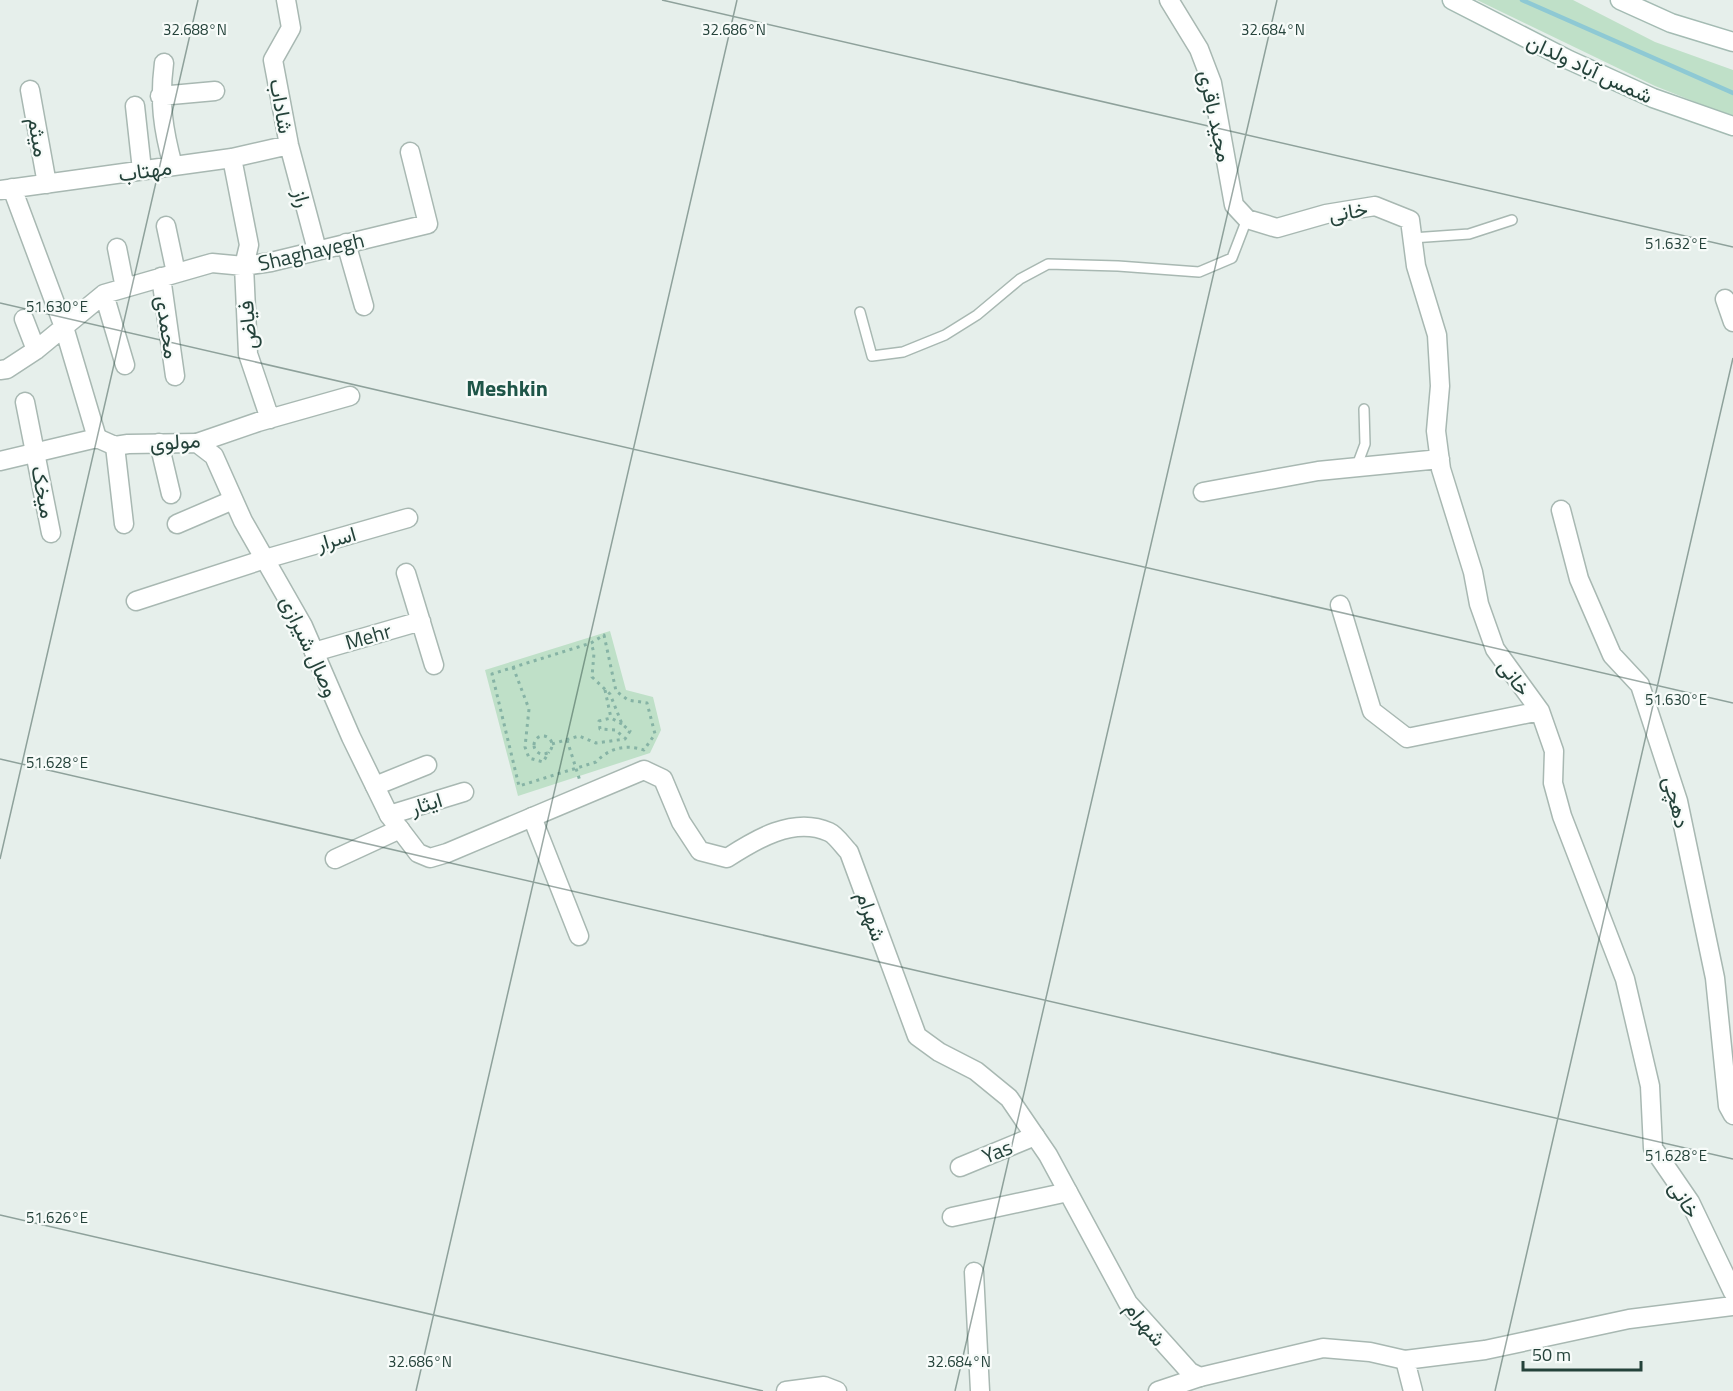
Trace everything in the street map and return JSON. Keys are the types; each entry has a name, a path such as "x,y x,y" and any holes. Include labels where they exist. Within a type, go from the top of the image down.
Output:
{"street":[{"name":"شاداب","path":"286,0 291,28 273,60 289,145"},
{"name":"مجید باقری","path":"1169,0 1199,50 1212,83 1234,205 1247,219"},
{"name":"شمس آباد ولدان","path":"1452,0 1569,60 1643,93 1733,126"},
{"path":"1620,0 1671,23 1733,42"},
{"path":"164,63 160,96 163,128 173,166"},
{"name":"میثم","path":"30,90 47,183"},
{"path":"160,96 215,91"},
{"path":"135,106 142,170"},
{"name":"مهتاب","path":"6,189 232,158 289,145"},
{"name":"راز","path":"289,145 317,250"},
{"name":"Shaghayegh","path":"0,370 7,369 36,350 104,294 212,262 244,266 428,224 410,152"},
{"name":"فیاض","path":"232,158 249,244 244,266 248,354 270,418"},
{"path":"0,460 97,438 64,327 6,189"},
{"name":"خانی","path":"1247,219 1277,228 1326,214 1376,206 1410,220 1416,266 1437,335 1440,386 1437,431 1440,459 1473,572 1479,604 1494,649 1540,711 1554,751 1553,783 1562,816 1625,979 1650,1086 1653,1148 1690,1202 1733,1292"},
{"name":"محمدی","path":"166,226 175,376"},
{"path":"346,243 364,306"},
{"path":"117,248 125,288"},
{"path":"104,294 125,365"},
{"path":"1725,299 1733,322"},
{"path":"24,319 36,350"},
{"name":"مولوی","path":"97,438 115,446 197,443 270,418 350,396"},
{"name":"میخک","path":"25,402 51,532"},
{"path":"159,443 171,494"},
{"name":"وصال شیرازی","path":"197,443 214,456 233,500 303,626 375,786 394,822 418,853"},
{"path":"115,446 124,524"},
{"path":"1203,492 1318,471 1440,459"},
{"path":"177,524 233,500"},
{"name":"دهچی","path":"1561,510 1579,579 1612,655 1640,685 1678,801 1715,978 1728,1106 1733,1115"},
{"name":"اسرار","path":"136,601 265,559 408,518"},
{"path":"406,573 434,665"},
{"path":"1340,605 1372,711 1407,738 1540,711"},
{"name":"Mehr","path":"314,651 421,621"},
{"path":"375,786 427,765"},
{"name":"شهرام","path":"418,853 430,858 644,771 663,779 681,822 700,851 727,858 766,834 805,828 830,832 849,852 917,1036 939,1052 976,1071 1009,1098 1035,1136 1068,1192 1128,1303 1190,1372 1200,1377"},
{"name":"ایثار","path":"335,859 394,822 464,792"},
{"path":"532,817 579,936"},
{"name":"Yas","path":"960,1167 1035,1136"},
{"path":"952,1217 1068,1192"},
{"path":"974,1272 980,1391"},
{"path":"1158,1391 1200,1377 1323,1348 1370,1352 1405,1360 1485,1350 1629,1319 1733,1306"},
{"path":"1405,1360 1413,1391"},
{"path":"786,1391 824,1386 837,1391"}],"lane":[{"path":"860,312 872,356 903,352 945,335 977,315 1020,279 1048,264 1199,272 1232,258 1247,219"},
{"path":"1412,238 1469,234 1512,220"},
{"path":"1356,468 1365,444 1364,410"}],"path":[{"path":"604,635 616,691 628,700 647,703 655,734 644,750 620,747 604,754 596,762 519,786 492,674 513,667 591,643 604,635"},
{"path":"591,643 594,653 591,677 610,694 622,724"},
{"path":"513,667 530,709 525,747 529,758 543,762 552,744"},
{"path":"605,690 611,718"},
{"path":"611,718 622,724 630,731 625,739 616,730 600,729 599,721 611,718"},
{"path":"549,752 537,752 535,741 545,736 552,744"},
{"path":"552,744 579,736 596,743 625,739"},
{"path":"567,740 585,795"}],"green space":[{"path":"1477,0 1573,0 1655,42 1733,70 1733,117 1655,86"},
{"path":"610,631 626,690 653,697 661,730 650,753 518,796 485,670"}],"waterway":[{"path":"1522,0 1733,93"}],"district":[{"name":"Meshkin","path":"507,388"}]}
